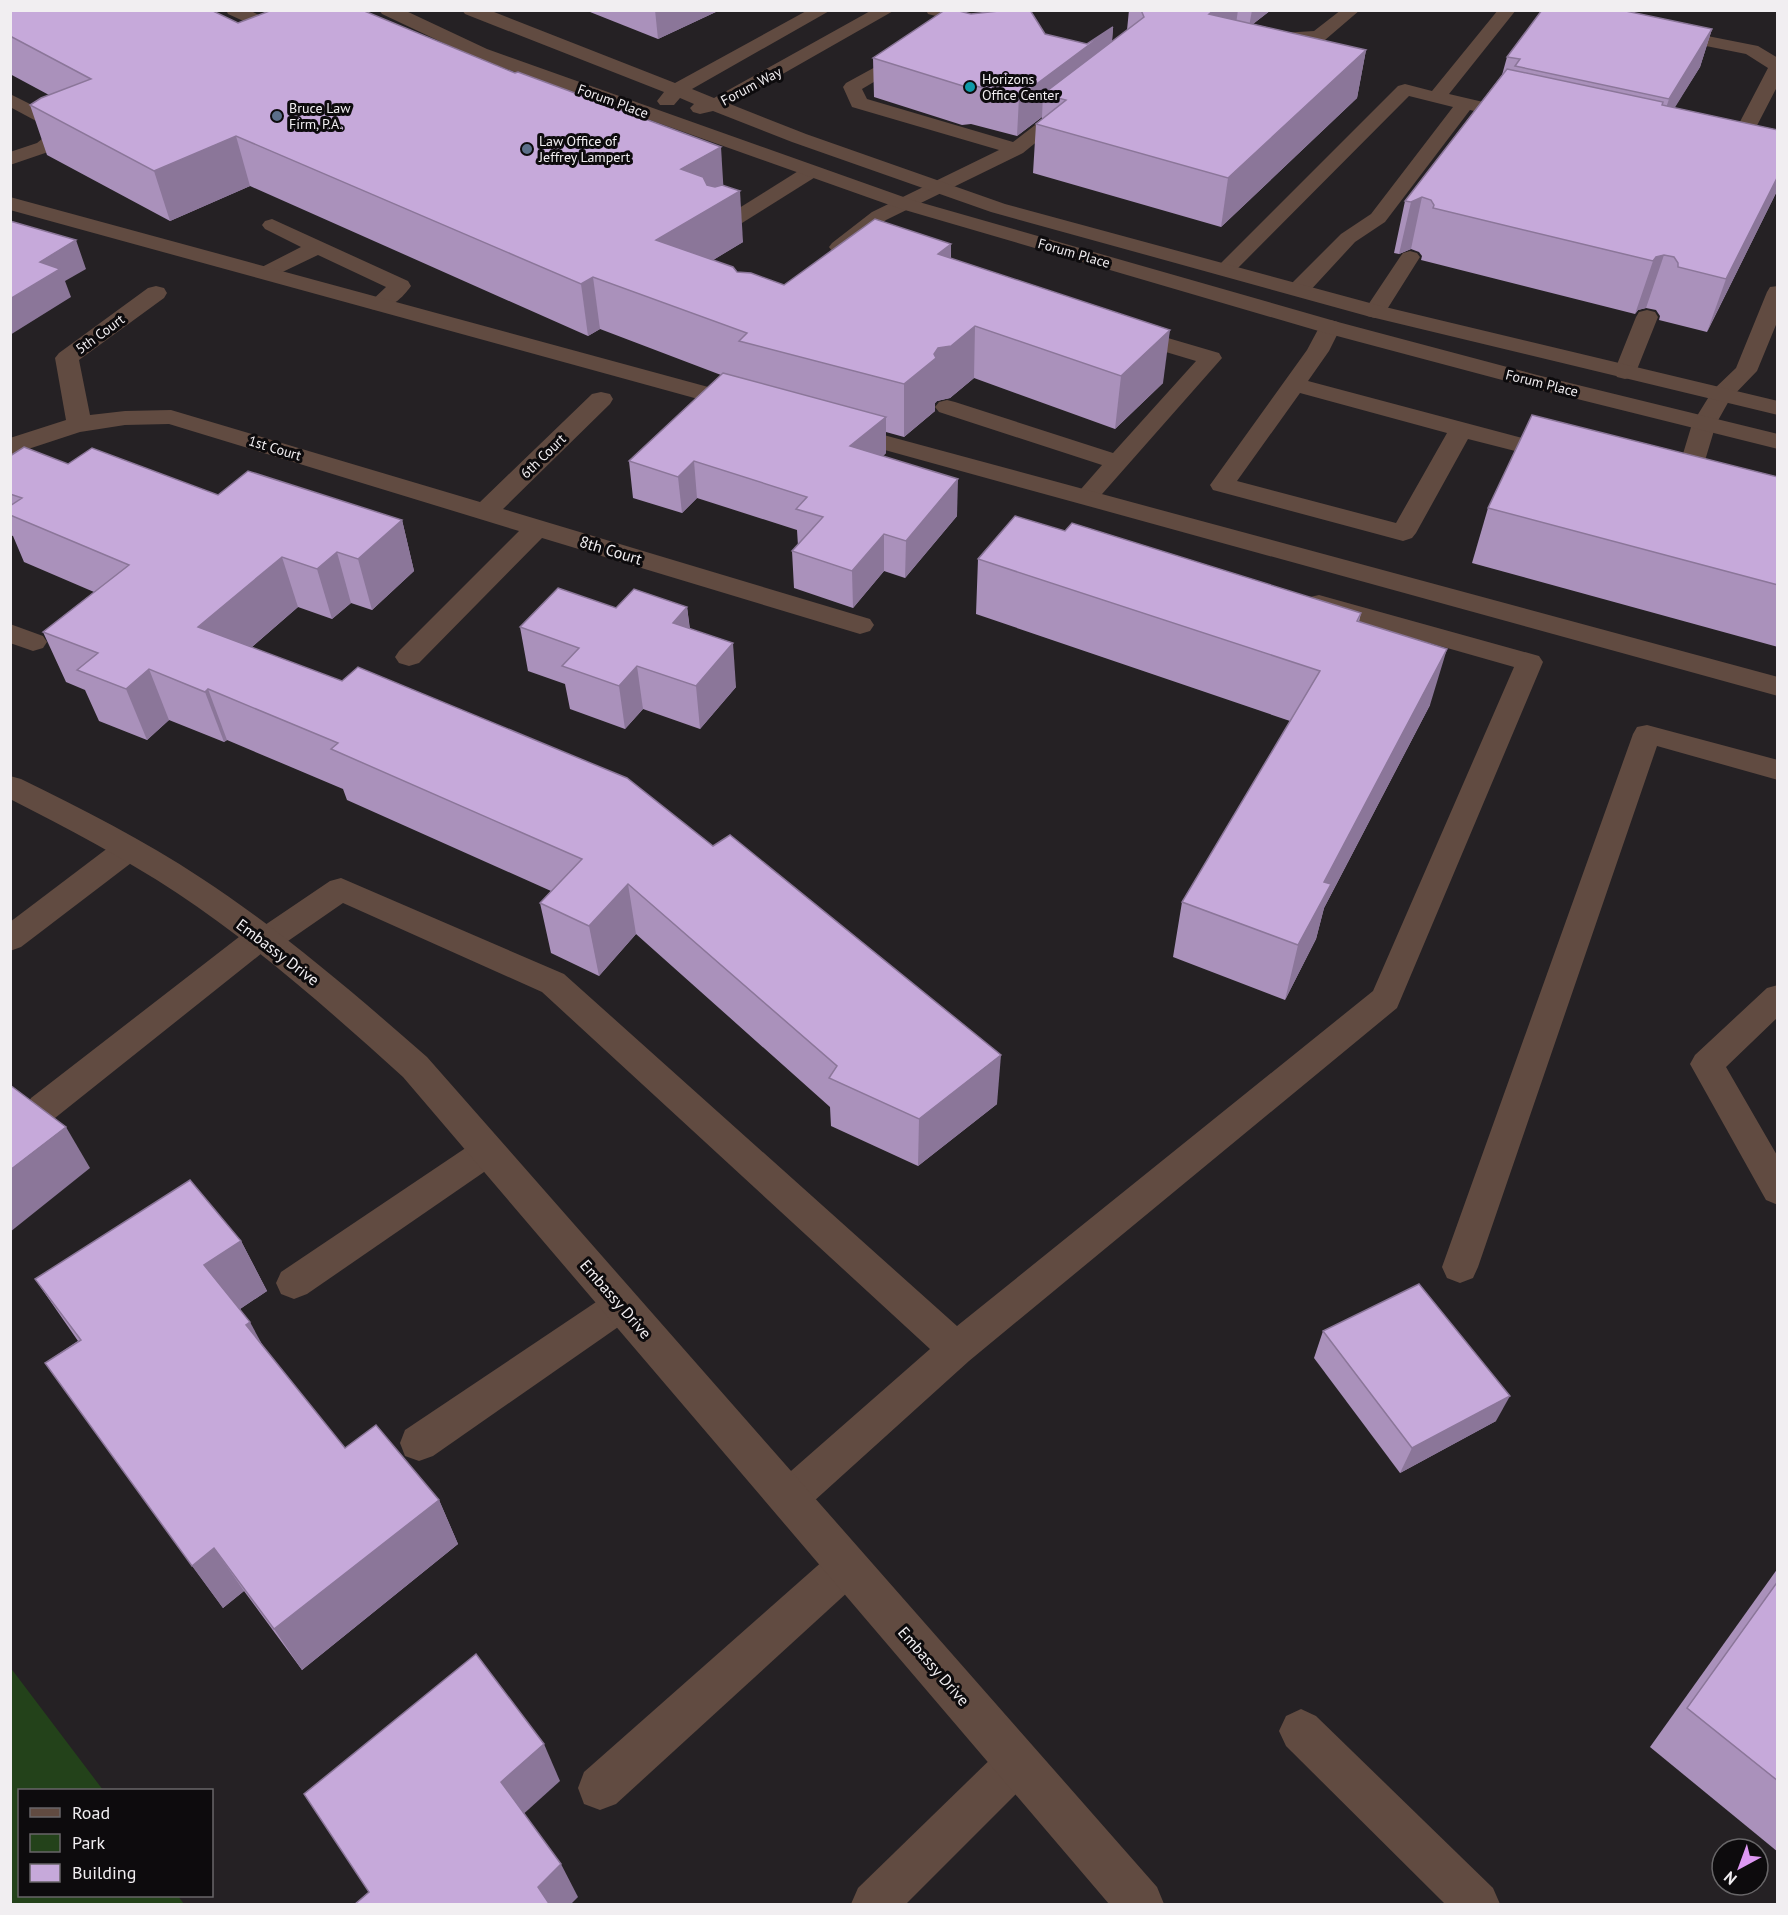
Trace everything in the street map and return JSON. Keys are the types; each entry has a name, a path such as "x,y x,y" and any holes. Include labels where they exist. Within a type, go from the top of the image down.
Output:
{"street":[{"name":"Forum Place","path":"388,10 480,53 905,204 1330,327 1528,380 1778,442"},
{"name":"Forum Place","path":"471,10 715,105 998,208 1375,311 1778,408"},
{"name":"Forum Way","path":"657,117 676,90 822,10"},
{"name":"Forum Way","path":"657,117 715,105 886,10"},
{"path":"10,203 766,410"},
{"name":"5th Court","path":"78,424 68,358 156,293"},
{"name":"6th Court","path":"485,512 601,399"},
{"name":"1st Court","path":"10,448 20,442 78,424 120,418 171,417 537,528"},
{"path":"824,426 1778,687"},
{"path":"409,657 537,528"},
{"name":"8th Court","path":"537,528 860,625"},
{"name":"Embassy Drive","path":"10,786 95,830 212,902 326,988 415,1067 1140,1905"}],"lane":[{"path":"234,10 286,43 346,10"},
{"path":"934,10 1002,29"},
{"path":"1252,35 1273,40 1319,36 1352,10"},
{"path":"1436,98 1508,10"},
{"path":"948,31 968,20"},
{"path":"1649,29 1752,50 1778,66 1728,162 1706,157"},
{"path":"929,42 852,87 859,103 1016,149"},
{"path":"1225,270 1404,90 1533,119"},
{"path":"10,99 65,129 45,147 10,159"},
{"path":"824,259 879,216 1016,149 1080,100"},
{"path":"1299,289 1348,238 1378,218 1465,104"},
{"path":"719,229 810,172"},
{"path":"272,225 400,286 379,304"},
{"path":"842,244 865,251"},
{"path":"265,273 317,247"},
{"path":"1375,311 1410,257"},
{"path":"1686,487 1704,424 1721,395 1746,371 1778,292"},
{"path":"1625,372 1647,317"},
{"path":"1086,497 1210,358 1110,327"},
{"path":"1330,327 1318,351 1222,484 1403,533 1461,430"},
{"path":"1294,384 1584,461"},
{"path":"947,406 1117,462"},
{"path":"789,1498 956,1349 1386,999 1529,662 1290,595"},
{"path":"1460,1266 1647,734 1778,770"},
{"path":"10,939 128,849"},
{"path":"43,1108 262,940 341,889 553,983 956,1349"},
{"path":"1778,997 1707,1064 1778,1190"},
{"path":"294,1283 488,1151"},
{"path":"419,1443 621,1305"},
{"path":"600,1788 847,1566"},
{"path":"1301,1731 1477,1905"},
{"path":"874,1905 1017,1763"}],"green space":[{"path":"10,1667 102,1789 18,1789 18,1897 179,1897 184,1904 11,1904"}],"building":[{"path":"211,10 238,23 272,10 362,10 515,73 518,72 721,147 681,169 703,177 707,185 715,187 722,185 740,191 656,240 733,267 737,272 751,273 784,285 875,219 951,244 938,254 1170,330 1121,376 975,326 951,346 938,348 934,354 936,358 904,384 739,341 747,333 593,277 581,284 236,136 154,171 30,105 41,98 91,79 10,36 10,11"},
{"path":"945,10 971,14 1030,10 1045,34 1087,44 1113,27 1019,97 972,85 963,86 873,58"},
{"path":"1141,10 1214,10 1209,14 1366,50 1228,178 1036,124 1066,100 1043,94 1144,17"},
{"path":"1542,10 1621,10 1712,29 1669,99 1515,66 1520,59 1507,57"},
{"path":"1507,69 1663,102 1662,105 1778,130 1778,176 1726,279 1678,267 1674,257 1664,255 1656,257 1653,261 1433,208 1431,200 1422,197 1411,202 1405,201"},
{"path":"10,221 76,240 40,262 60,269 10,299"},
{"path":"723,373 886,417 850,446 958,479 906,541 884,534 852,571 792,551 823,517 796,509 807,497 694,461 678,477 629,461"},
{"path":"1532,415 1778,477 1778,585 1488,508"},
{"path":"24,447 68,464 92,448 218,495 248,471 402,520 358,559 337,552 317,569 282,557 198,627 342,681 358,667 627,778 713,846 730,835 1001,1055 919,1119 829,1078 837,1066 628,884 589,926 540,903 582,859 331,749 338,743 208,689 205,692 149,669 126,689 77,670 98,653 43,632 129,565 10,515 10,506 22,498 10,494 10,456"},
{"path":"1015,516 1065,531 1072,523 1361,613 1357,621 1447,649 1324,882 1331,884 1298,945 1182,902 1320,671 978,559"},
{"path":"558,588 616,608 634,589 687,607 673,623 733,643 696,686 637,666 619,686 562,666 579,648 520,627"},
{"path":"10,1085 66,1127 10,1170"},
{"path":"190,1180 241,1241 204,1265 250,1322 246,1325 345,1448 376,1425 439,1500 274,1629 214,1548 192,1566 45,1363 81,1340 35,1279"},
{"path":"1419,1284 1510,1396 1412,1448 1323,1331"},
{"path":"1778,1581 1778,1781 1687,1708"},
{"path":"476,1654 544,1744 501,1782 561,1864 538,1887 550,1905 354,1905 369,1892 304,1794"}],"place":[{"name":"Horizons Office Center","path":"970,87"},
{"name":"Bruce Law Firm, P.A.","path":"277,116"},
{"name":"Law Office of Jeffrey Lampert","path":"527,149"}]}
